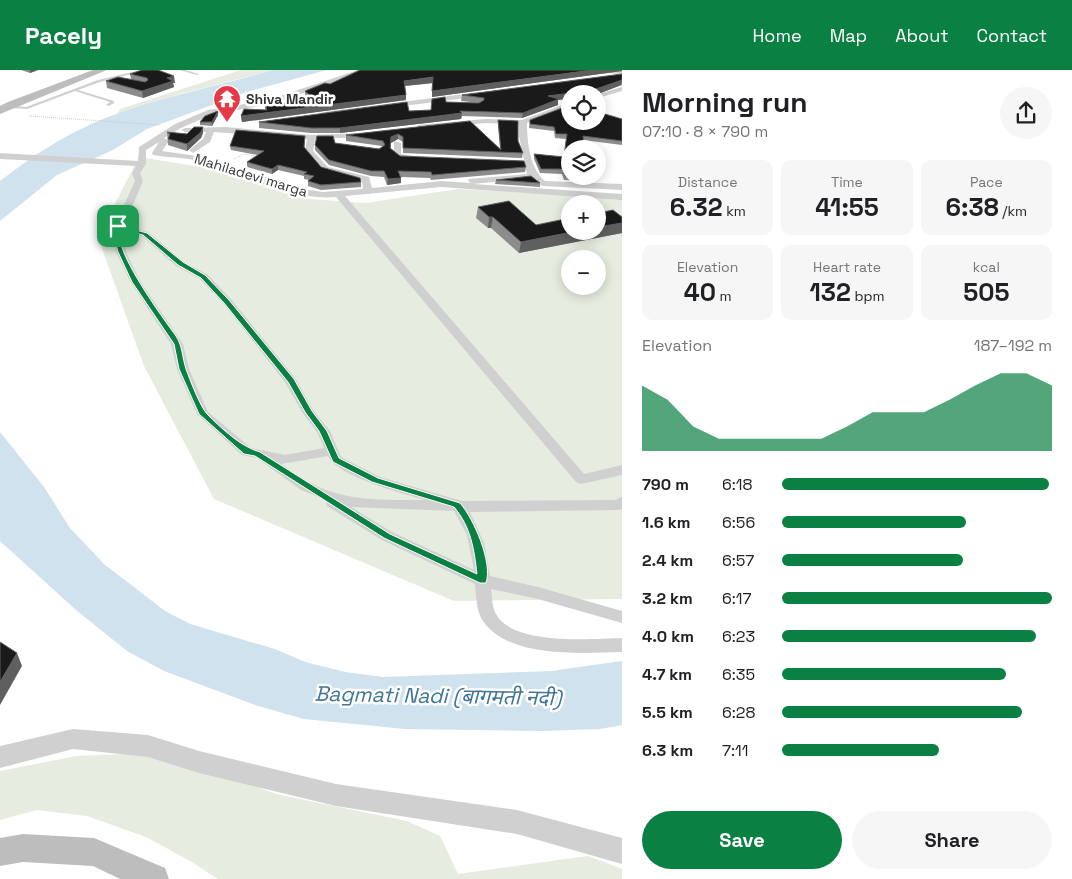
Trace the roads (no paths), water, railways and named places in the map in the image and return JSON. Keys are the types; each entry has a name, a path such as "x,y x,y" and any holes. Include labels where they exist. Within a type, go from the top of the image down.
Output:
{"main road":[{"path":"0,110 12,104 106,75"},
{"path":"0,852 23,848 94,852 154,879"}],"street":[{"path":"331,451 285,460 247,452 203,414 182,369 177,344 135,282 121,252 116,233 139,181 136,173 142,164 142,149 176,128 210,112 269,102 365,70"},
{"path":"591,70 595,73 622,74"},
{"path":"606,94 622,90"},
{"path":"311,115 490,93"},
{"path":"445,98 448,104 463,105"},
{"path":"414,128 485,121 524,122 561,108"},
{"path":"176,128 226,129 258,122"},
{"path":"524,122 525,163 532,175 542,183 622,187"},
{"path":"226,129 340,141 374,134"},
{"path":"193,150 207,140 212,130"},
{"path":"311,137 309,151 322,167 328,171 366,179 368,190"},
{"name":"Mahiladevi marga","path":"158,139 165,141 156,153 181,155 223,166 302,192 339,195 368,190 441,184"},
{"path":"397,143 397,156 425,158"},
{"path":"0,156 142,164"},
{"path":"441,184 532,175"},
{"path":"441,184 622,197"},
{"path":"339,195 582,478 622,470"},
{"path":"118,226 145,234 180,264 203,276 209,282 291,381 308,412 323,431 336,460 375,480 457,505 465,514 477,539 488,616 496,626 509,635 541,643 582,646 622,645"},
{"path":"257,454 306,487 387,536 483,581 538,593 622,617"},
{"path":"306,487 334,498 359,504 489,507 618,505 622,502"},
{"path":"0,758 16,752 73,739 148,746 199,762 336,795 428,807 517,822 622,850"}],"lane":[{"path":"75,84 88,85 106,75 146,70"},
{"path":"181,70 197,74"},
{"path":"106,75 118,81"},
{"path":"75,84 88,85"},
{"path":"75,84 113,102 108,105"}],"water":[{"path":"273,70 327,70 247,92 147,129 113,150 57,175 0,221 0,181 38,153 65,137 128,110"},
{"name":"Bagmati Nadi (बागमती नदी)","path":"0,432 44,487 70,528 104,564 165,611 190,624 275,649 305,662 345,672 383,677 551,671 622,661 622,725 600,729 541,731 405,729 304,719 258,706 164,671 127,651 76,610 0,541"}],"place":[{"name":"Shiva Mandir","path":"227,123"}]}
